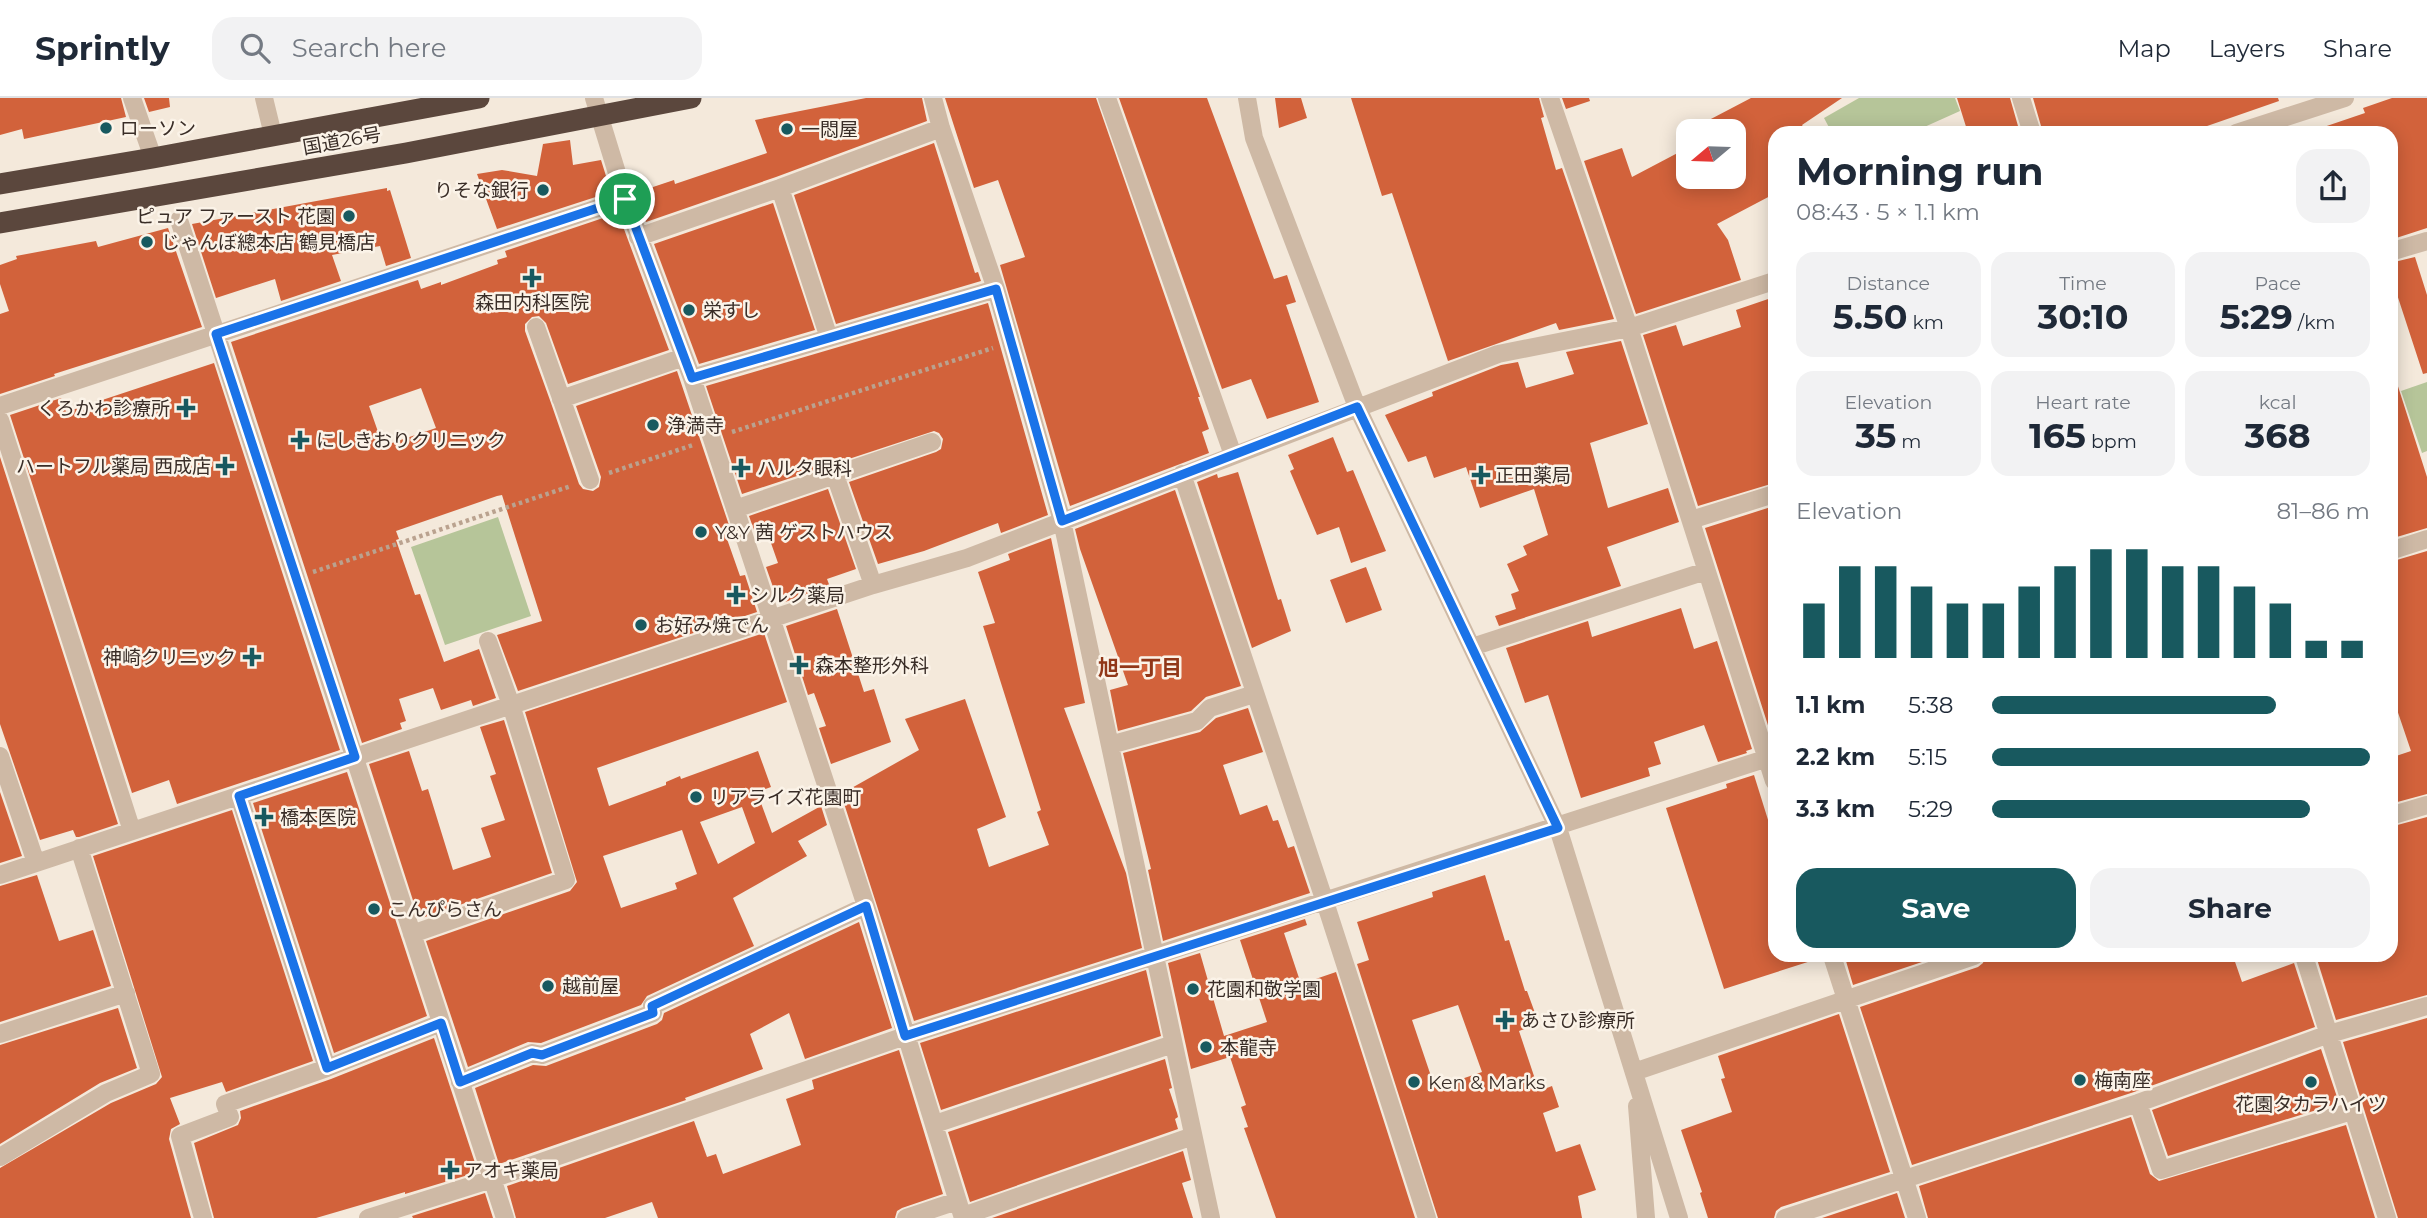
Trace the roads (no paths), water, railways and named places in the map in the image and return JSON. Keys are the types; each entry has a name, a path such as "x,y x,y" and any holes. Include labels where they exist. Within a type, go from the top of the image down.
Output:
{"highway":[{"name":"国道26号","path":"0,184 479,98"},
{"name":"国道26号","path":"0,223 406,153 597,107 691,98"}],"street":[{"path":"132,98 153,158"},
{"path":"264,98 273,135"},
{"path":"933,98 996,289 1062,521 1211,1218"},
{"path":"1107,98 1233,455"},
{"path":"1247,98 1254,138 1357,407 1558,828 1679,1218"},
{"path":"1550,98 1629,328 1706,571 1768,748"},
{"path":"2021,98 2030,126"},
{"path":"2258,126 2344,98"},
{"path":"597,107 638,237 692,378 866,906 961,1212"},
{"path":"638,237 941,128"},
{"path":"780,188 829,338"},
{"path":"0,406 625,199"},
{"path":"179,220 505,1218"},
{"path":"2398,249 2427,240"},
{"path":"0,875 873,586 967,558 1498,354 1629,328 1768,283"},
{"path":"692,378 996,289"},
{"path":"536,327 590,480"},
{"path":"561,399 684,356"},
{"path":"0,420 132,831"},
{"path":"735,509 932,442"},
{"path":"1182,474 1427,1218"},
{"path":"835,475 873,586"},
{"path":"1691,520 1768,496"},
{"path":"2398,548 2427,539"},
{"path":"1472,647 1706,571"},
{"path":"412,934 566,880 488,641"},
{"path":"1110,745 1197,721 1210,708 1254,694"},
{"path":"0,755 36,863"},
{"path":"368,1218 492,1179 905,1036 1558,828 1768,758"},
{"path":"239,796 327,1068"},
{"path":"2398,814 2427,805"},
{"path":"0,1157 106,1093 151,1074 79,848"},
{"path":"460,1082 532,1053 542,1055 653,1013 652,1006 866,906"},
{"path":"1834,962 1917,1218"},
{"path":"1634,1072 1957,962"},
{"path":"2306,962 2387,1218"},
{"path":"0,1034 126,993"},
{"path":"1786,1218 2138,1103 2329,1034 2427,1006"},
{"path":"203,1218 180,1136 230,1117 225,1104 327,1068 441,1023"},
{"path":"935,1124 1173,1044"},
{"path":"1634,1072 1646,1218"},
{"path":"2138,1103 2161,1170 2352,1111"},
{"path":"906,1218 961,1212 1193,1136"}],"place":[{"name":"ローソン","path":"106,128"},
{"name":"一悶屋","path":"787,129"},
{"name":"りそな銀行","path":"543,190"},
{"name":"ピュア ファースト 花園","path":"349,216"},
{"name":"じゃんぼ總本店 鶴見橋店","path":"147,242"},
{"name":"森田内科医院","path":"532,278"},
{"name":"栄すし","path":"689,310"},
{"name":"くろかわ診療所","path":"186,408"},
{"name":"浄満寺","path":"653,425"},
{"name":"にしきおりクリニック","path":"300,440"},
{"name":"ハートフル薬局 西成店","path":"225,466"},
{"name":"ハルタ眼科","path":"741,468"},
{"name":"正田薬局","path":"1481,475"},
{"name":"Y&Y 茜 ゲストハウス","path":"701,532"},
{"name":"シルク薬局","path":"736,595"},
{"name":"お好み焼でん","path":"641,625"},
{"name":"神崎クリニック","path":"252,657"},
{"name":"森本整形外科","path":"799,665"},
{"name":"リアライズ花園町","path":"696,797"},
{"name":"橋本医院","path":"264,817"},
{"name":"こんぴらさん","path":"374,909"},
{"name":"越前屋","path":"548,986"},
{"name":"花園和敬学園","path":"1193,989"},
{"name":"あさひ診療所","path":"1505,1020"},
{"name":"本龍寺","path":"1206,1047"},
{"name":"梅南座","path":"2080,1080"},
{"name":"Ken & Marks","path":"1414,1082"},
{"name":"花園タカラハイツ","path":"2311,1082"},
{"name":"アオキ薬局","path":"450,1170"}],"district":[{"name":"旭一丁目","path":"1140,667"}]}
